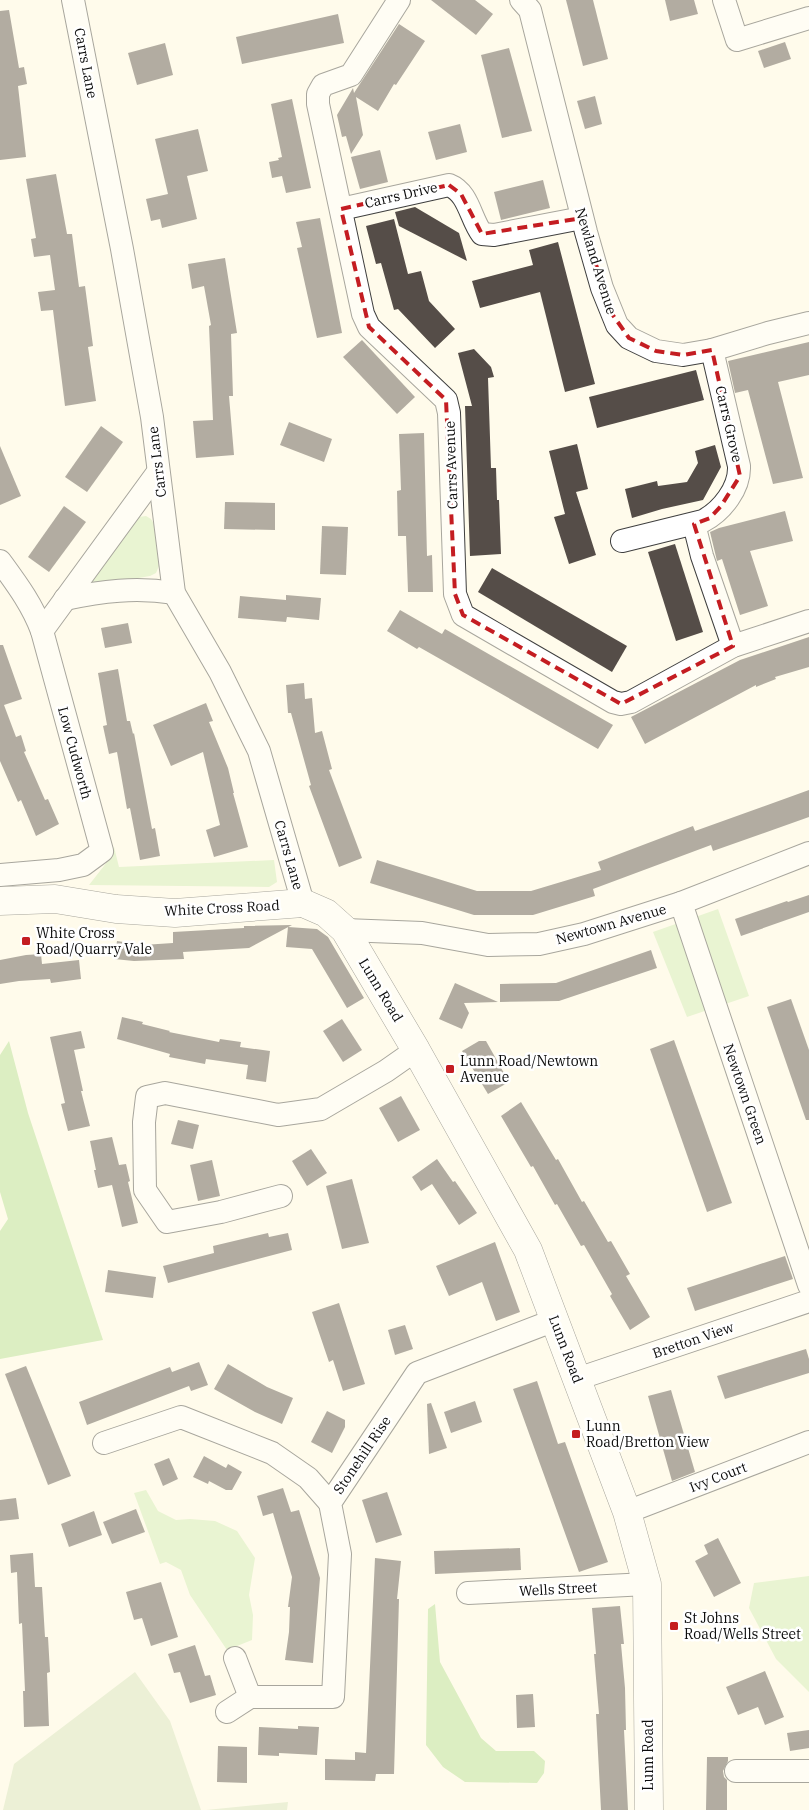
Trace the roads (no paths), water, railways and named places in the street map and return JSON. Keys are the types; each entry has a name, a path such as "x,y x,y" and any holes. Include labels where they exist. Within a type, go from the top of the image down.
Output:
{"street":[{"name":"Carrs Lane","path":"73,0 122,249 152,417 174,593 220,672 258,751 302,903"},
{"name":"Carrs Avenue","path":"398,0 351,75 323,85 318,94 318,104 363,314 369,327 446,400 449,413 454,594 463,615 613,702 621,704 631,702 733,646 809,621"},
{"name":"Newland Avenue","path":"521,0 530,10 582,218 610,311 617,325 629,338 656,351 683,355 712,350 809,323"},
{"path":"724,0 737,40 809,18"},
{"name":"Carrs Drive","path":"341,209 449,185 456,188 461,194 482,234 494,235 582,218"},
{"name":"Carrs Grove","path":"622,541 694,524 710,518 732,492 740,476 712,350"},
{"path":"42,631 158,472"},
{"path":"694,524 702,556 733,646"},
{"name":"Low Cudworth","path":"0,561 25,596 36,615 42,631 102,851 83,866 0,875"},
{"path":"65,599 124,590 150,589 174,593"},
{"name":"Newtown Avenue","path":"345,930 422,933 488,945 539,944 584,934 681,903 809,853"},
{"name":"White Cross Road","path":"0,901 55,899 116,909 175,913 302,903 326,913 345,930"},
{"name":"Newtown Green","path":"681,903 809,1285"},
{"name":"Lunn Road","path":"345,930 416,1050 528,1250 627,1512 647,1584 649,1810"},
{"path":"281,1196 221,1212 167,1222 145,1190 144,1122 147,1097 165,1093 278,1116 321,1109 386,1071 416,1050"},
{"name":"Bretton View","path":"577,1379 809,1301"},
{"name":"Stonehill Rise","path":"250,1697 333,1696 340,1554 330,1503 417,1373 555,1320"},
{"path":"104,1443 181,1417 272,1454 308,1478 330,1503"},
{"name":"Ivy Court","path":"627,1512 809,1442"},
{"name":"Wells Street","path":"468,1593 647,1584"},
{"path":"227,1712 250,1697 235,1658"},
{"path":"736,1771 809,1771"}],"place":[{"name":"White Cross Road/Quarry Vale","path":"26,941"},
{"name":"Lunn Road/Newtown Avenue","path":"450,1069"},
{"name":"Lunn Road/Bretton View","path":"576,1434"},
{"name":"St Johns Road/Wells Street","path":"674,1626"}]}
